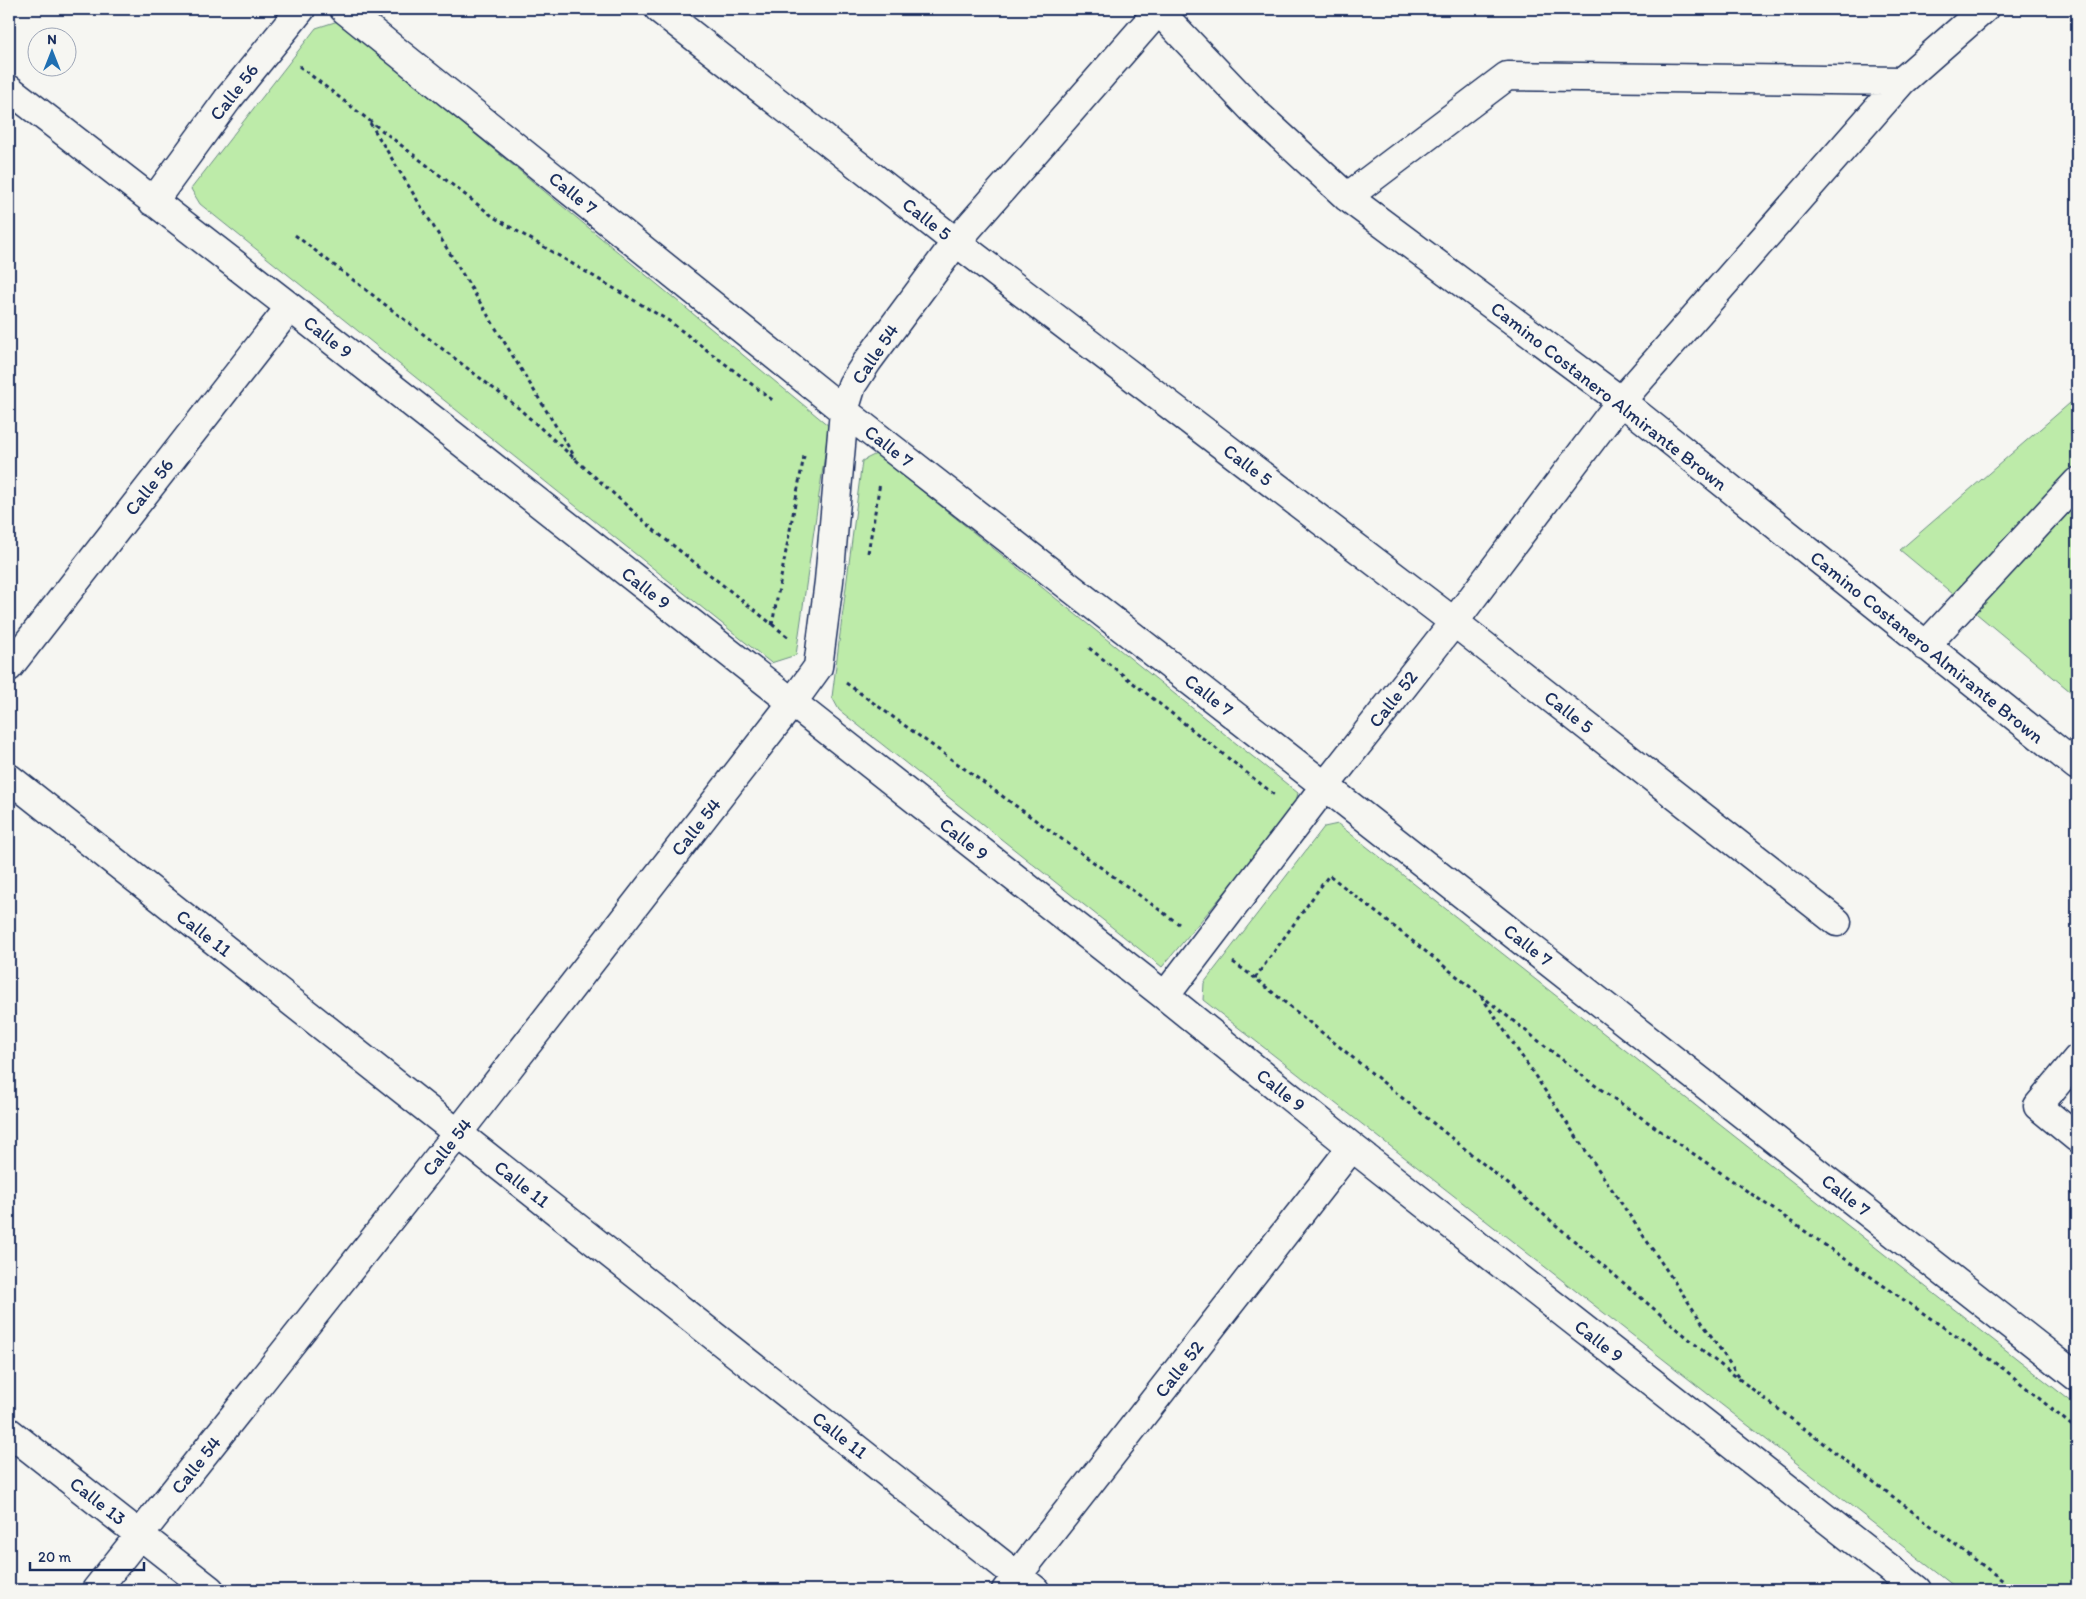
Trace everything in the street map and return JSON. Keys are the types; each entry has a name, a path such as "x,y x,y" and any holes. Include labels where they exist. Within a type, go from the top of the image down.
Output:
{"street":[{"name":"Calle 56","path":"153,202 228,99 301,9"},
{"name":"Calle 7","path":"344,9 844,411 2077,1376"},
{"name":"Calle 5","path":"659,9 956,242 1454,622 1837,922"},
{"name":"Calle 52","path":"1165,996 1325,786 1454,622 1621,401 1902,81 1984,9"},
{"name":"Calle 54","path":"96,1590 458,1133 792,704 818,667 829,581 844,411 852,385 956,242 1158,10"},
{"name":"Camino Costanero Almirante Brown","path":"1158,10 1256,113 1347,197 1621,401 2077,766"},
{"path":"1347,197 1507,76 1902,81"},
{"name":"Calle 9","path":"9,89 290,307 1165,996 1352,1147 1916,1590"},
{"name":"Calle 56","path":"9,667 290,307"},
{"path":"1925,646 2077,482"},
{"name":"Calle 11","path":"9,778 458,1133 1019,1585"},
{"path":"2077,1059 2038,1106 2077,1138"},
{"name":"Calle 52","path":"1019,1585 1352,1147"},
{"name":"Calle 13","path":"9,1432 210,1590"}],"path":[{"path":"296,64 495,218 670,321 778,404"},
{"path":"369,121 579,464"},
{"path":"295,235 515,406 655,531 772,625 870,702 1255,978 1508,1184 1709,1356 2015,1590"},
{"path":"772,625 805,447"},
{"path":"840,452 888,489"},
{"path":"1083,644 1302,817"},
{"path":"1255,978 1329,875 1593,1084 2004,1370 2077,1430"},
{"path":"1478,993 1743,1382"}],"green space":[{"path":"338,21 829,426 796,655 771,663 200,204 191,189 316,28"},
{"path":"2077,397 2077,697 1900,550"},
{"path":"876,454 1298,793 1294,810 1162,967 839,710 832,697 862,461"},
{"path":"1338,824 2077,1406 2077,1590 1959,1590 1203,1000 1204,983 1324,827"}]}
